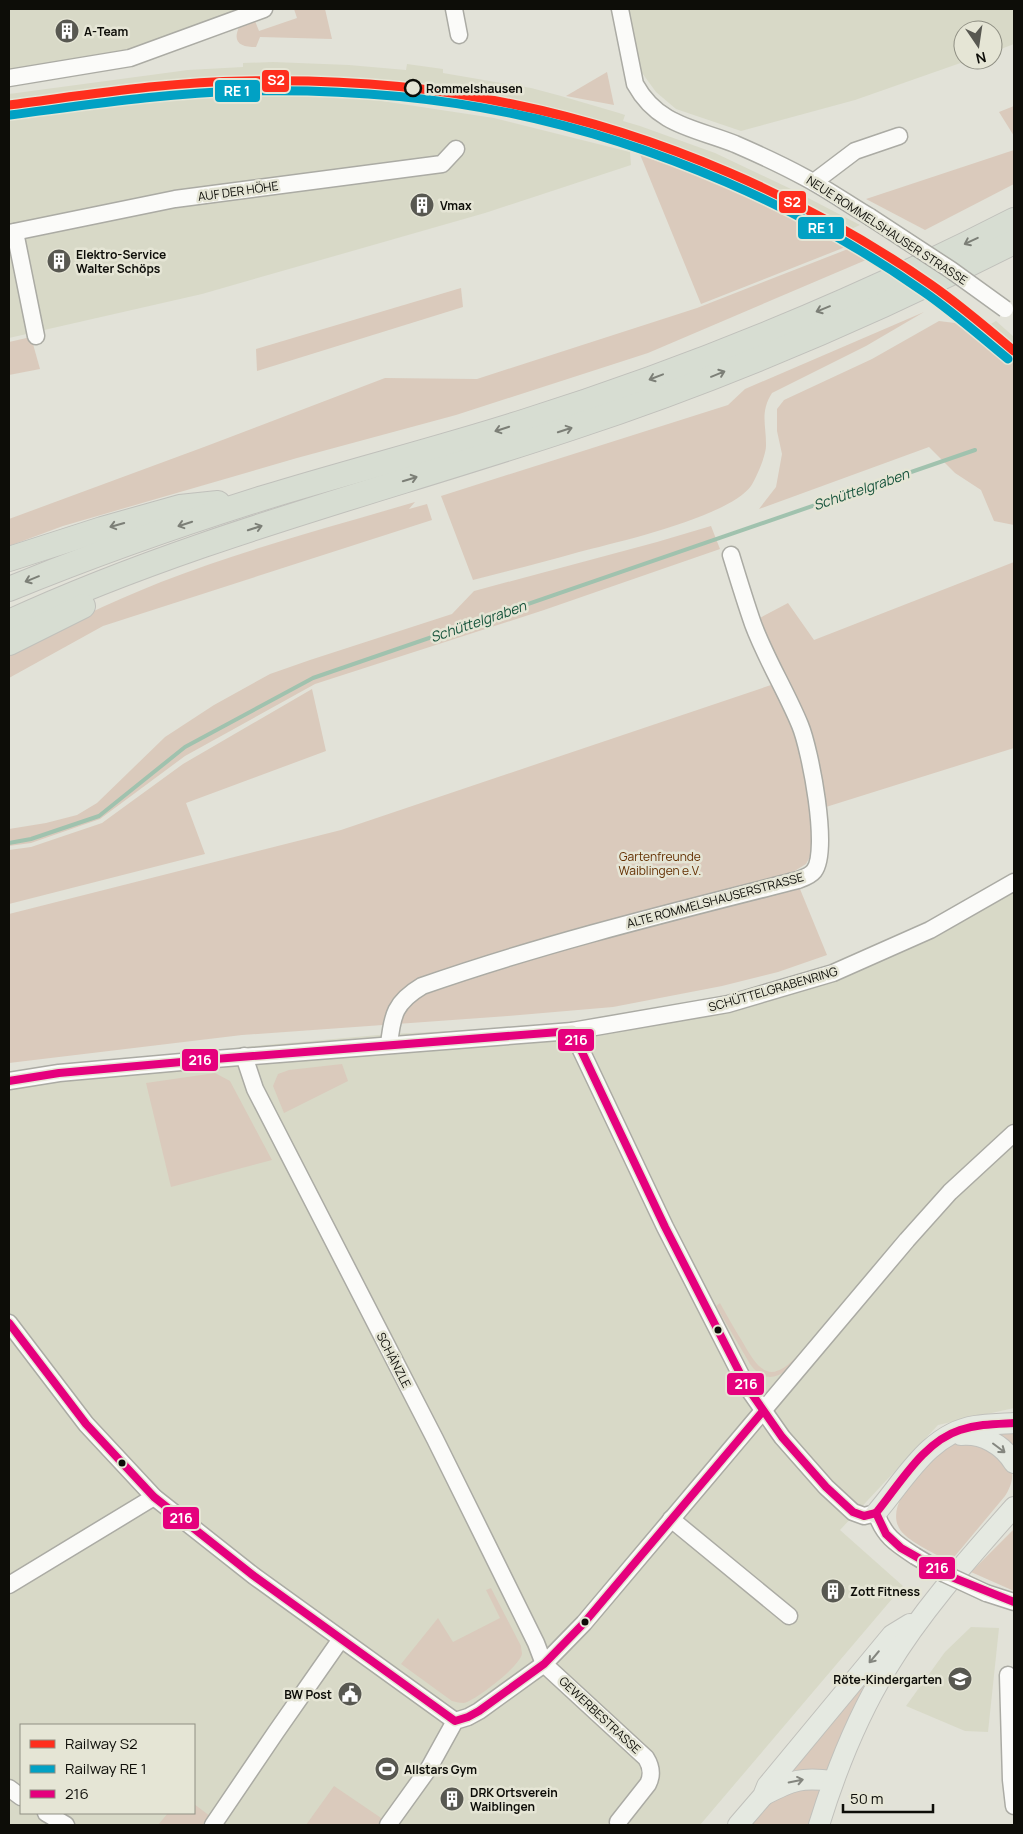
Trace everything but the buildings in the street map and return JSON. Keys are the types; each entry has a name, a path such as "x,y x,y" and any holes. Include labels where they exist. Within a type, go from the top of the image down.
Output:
{"highway":[{"path":"9,589 146,537 264,498 474,438 654,378 832,306 1014,220"},
{"path":"9,622 98,583 209,542 513,447 583,424 692,384 820,333 1014,242"},
{"path":"9,559 180,506 264,498"},
{"path":"9,643 81,607 147,579 209,542"}],"main road":[{"path":"876,1513 922,1456 935,1444 961,1430 975,1426 1014,1423"},
{"path":"946,1437 969,1435 984,1438 1009,1455 1014,1463"},
{"path":"819,1825 833,1781 854,1731 868,1701 887,1668 924,1615 973,1553 1007,1521 1014,1507"},
{"path":"738,1825 763,1796 767,1786 892,1636 924,1615"},
{"path":"763,1796 788,1782 801,1779 833,1781"}],"street":[{"path":"9,78 130,58 221,16 264,9"},
{"path":"454,9 459,35"},
{"name":"NEUE ROMMELSHAUSER STRASSE","path":"620,9 635,84 653,109 670,120 734,144 814,182 944,264 1009,312"},
{"path":"814,182 855,151 899,136"},
{"name":"AUF DER HÖHE","path":"36,336 12,233 175,199 442,164 456,149"},
{"name":"ALTE ROMMELSHAUSERSTRASSE","path":"389,1045 393,1019 401,1001 422,986 504,958 659,915 798,880 814,871 819,862 820,825 810,762 801,726 754,625 730,555"},
{"name":"SCHÜTTELGRABENRING","path":"9,1081 58,1073 244,1056 572,1031 728,1004 833,973 930,930 1014,882"},
{"path":"572,1031 717,1331 747,1387 788,1444 846,1508 864,1516 876,1513 885,1532 892,1541 945,1574 986,1593 1014,1602"},
{"name":"SCHÄNZLE","path":"244,1056 255,1089 435,1439 536,1643 544,1664"},
{"path":"391,1822 429,1768 455,1721 480,1711 544,1664 584,1623 907,1240 944,1199 990,1153 1014,1133"},
{"path":"9,1323 86,1424 154,1497 211,1544 455,1721"},
{"path":"9,1585 154,1497"},
{"path":"671,1518 789,1616"},
{"path":"213,1825 341,1639"},
{"name":"GEWERBESTRASSE","path":"544,1664 646,1758 650,1764 651,1778 648,1784 618,1822"},
{"path":"1008,1675 1014,1806"},
{"path":"9,1788 20,1796"},
{"path":"48,1814 66,1825"}],"shaded area":[{"path":"9,9 264,9 130,58 9,74"},
{"path":"629,9 1014,9 1014,44 1003,48 1003,20 953,20 953,66 855,100 741,131 676,109 656,92 637,66"},
{"path":"273,62 349,65 406,70 407,64 443,69 443,73 531,88 561,96 625,115 623,121 715,153 791,189 860,225 840,234 746,185 695,162 618,137 617,139 520,114 441,99 440,103 403,98 403,95 328,90 243,89 242,85 122,96 9,110 9,94 188,70 243,67 243,63"},
{"path":"261,93 349,96 494,118 630,152 631,165 485,213 202,294 9,338 9,118 163,96"},
{"path":"996,321 1014,337 1014,359 980,330"},
{"path":"1014,876 1014,1408 938,1425 840,1530 903,1586 700,1825 9,1825 9,1074 244,1047 390,1034 571,1025 724,998 831,966 926,925"},
{"name":"Röte-Kindergarten","path":"971,1627 999,1628 988,1732 965,1731 906,1706 945,1652"}],"green space":[{"path":"294,9 325,9 332,39 260,37 256,47 242,45 237,40 239,27 255,21 259,31 297,18"},
{"path":"607,72 614,105 566,96"},
{"path":"1014,106 1014,136 999,112"},
{"path":"1014,150 1014,184 925,230 866,199"},
{"path":"639,152 711,175 769,208 848,246 701,304"},
{"path":"848,249 866,260 648,353 456,415 297,458 63,526 9,546 9,519 385,378 477,379 697,308"},
{"path":"461,288 463,307 257,371 256,349"},
{"path":"924,312 866,346 772,393 766,406 764,418 766,448 763,460 751,486 739,497 720,508 671,527 473,580 441,496 728,405 745,389"},
{"path":"939,321 963,324 1014,361 1014,525 994,521 981,490 955,473 929,447 759,509 776,487 782,454 777,431 777,409 784,400 872,359"},
{"path":"31,337 40,369 9,375 9,342"},
{"path":"415,502 409,509 427,504 432,520 103,626 9,678 9,653 122,598 192,570 287,539"},
{"path":"711,526 720,549 544,610 315,684 185,756 100,819 31,843 9,846 9,829 46,823 77,815 97,803 165,737 214,705 270,674 452,614 474,591"},
{"name":"Gartenfreunde Waiblingen e.V.","path":"1014,562 1014,748 810,812 814,849 806,864 793,872 827,955 778,972 722,986 613,1007 242,1035 9,1063 9,914 341,830 786,680 758,619 788,603 814,640"},
{"path":"312,689 326,751 186,803 205,854 9,904 9,850 31,847 102,823 183,764"},
{"path":"342,1064 348,1081 284,1113 273,1086 278,1074 289,1070"},
{"path":"215,1073 230,1081 272,1160 171,1187 146,1083"},
{"path":"720,1303 754,1360 766,1371 780,1370 799,1354 802,1357 783,1373 770,1377 763,1376 750,1364 716,1306"},
{"path":"1014,1428 1014,1455 984,1429"},
{"path":"949,1443 985,1445 1012,1471 1011,1484 1005,1496 950,1562 911,1540 901,1531 896,1520 897,1508 902,1495 921,1471"},
{"path":"1014,1529 1014,1591 971,1572"},
{"path":"491,1588 521,1646 522,1654 513,1667 478,1696 464,1703 452,1701 401,1664 438,1618 453,1642 500,1618 486,1590"},
{"path":"870,1673 846,1724 828,1770 826,1772 786,1777"},
{"path":"795,1785 823,1788 810,1825 749,1825 772,1800"},
{"path":"334,1786 387,1822 384,1825 306,1825"},
{"path":"195,1805 210,1816 202,1825 158,1825 167,1814 195,1814"}],"waterway":[{"name":"Schüttelgraben","path":"9,843 31,839 99,816 185,747 313,678 975,450"}],"rail line":[{"name":"S2","path":"9,105 186,84 245,81 312,81 346,82 446,92 479,97 567,117 676,151 782,197 883,253 930,284 1014,351"}],"transit line":[{"path":"10,115 186,94 244,91 311,91 344,92 444,102 510,113 564,126 672,160 726,182 829,232 924,292 1008,359"},
{"name":"216","path":"9,1081 59,1073 215,1059 572,1031 665,1227 747,1387 782,1437 826,1487 853,1512 864,1516 876,1513"},
{"name":"216","path":"9,1323 86,1424 154,1497 254,1576 455,1721 479,1711 544,1664 584,1623 763,1411"},
{"name":"216","path":"876,1513 923,1454 947,1436 960,1430 974,1427 1014,1423"},
{"name":"216","path":"876,1513 886,1534 901,1548 954,1578 1014,1602"}],"place":[{"name":"A-Team","path":"67,31"},
{"name":"Rommelshausen","path":"413,88"},
{"name":"Vmax","path":"422,205"},
{"name":"Elektro-Service Walter Schöps","path":"59,261"},
{"name":"Zott Fitness","path":"833,1591"},
{"name":"Röte-Kindergarten","path":"960,1679"},
{"name":"BW Post","path":"350,1694"},
{"name":"Allstars Gym","path":"387,1769"},
{"name":"DRK Ortsverein Waiblingen","path":"452,1799"}]}
